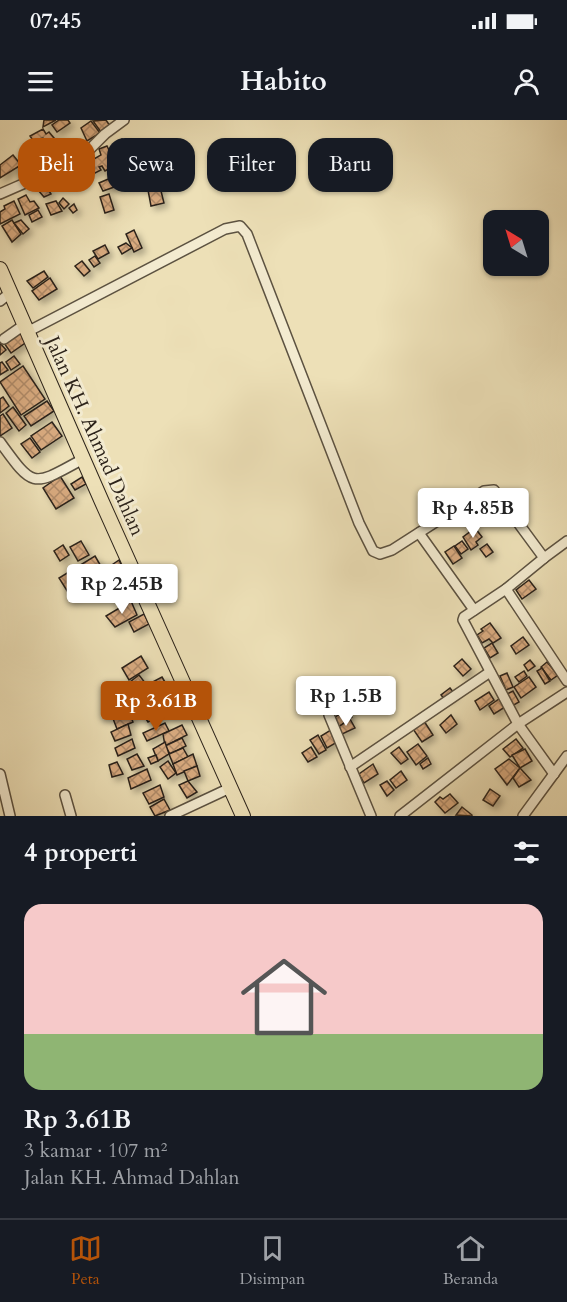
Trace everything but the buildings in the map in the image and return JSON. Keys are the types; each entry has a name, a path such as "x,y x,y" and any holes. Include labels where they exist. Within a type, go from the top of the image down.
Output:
{"highway":[{"name":"Jalan KH. Ahmad Dahlan","path":"0,269 5,297 26,328 243,816"}],"street":[{"path":"0,194 80,159 105,134 124,120"},
{"path":"3,339 225,229 240,226 247,234 305,388 369,546 376,553 386,553 484,491 492,489 544,558"},
{"path":"0,442 21,470 33,479 40,480 52,476 83,459"},
{"path":"419,533 474,610"},
{"path":"554,774 518,724 463,620 567,541"},
{"path":"506,589 567,681"},
{"path":"350,767 490,672"},
{"path":"400,816 518,724 567,692"},
{"path":"329,715 371,816"},
{"path":"523,816 567,756"},
{"path":"0,774 10,816"},
{"path":"170,816 230,788"},
{"path":"65,795 71,816"}]}
